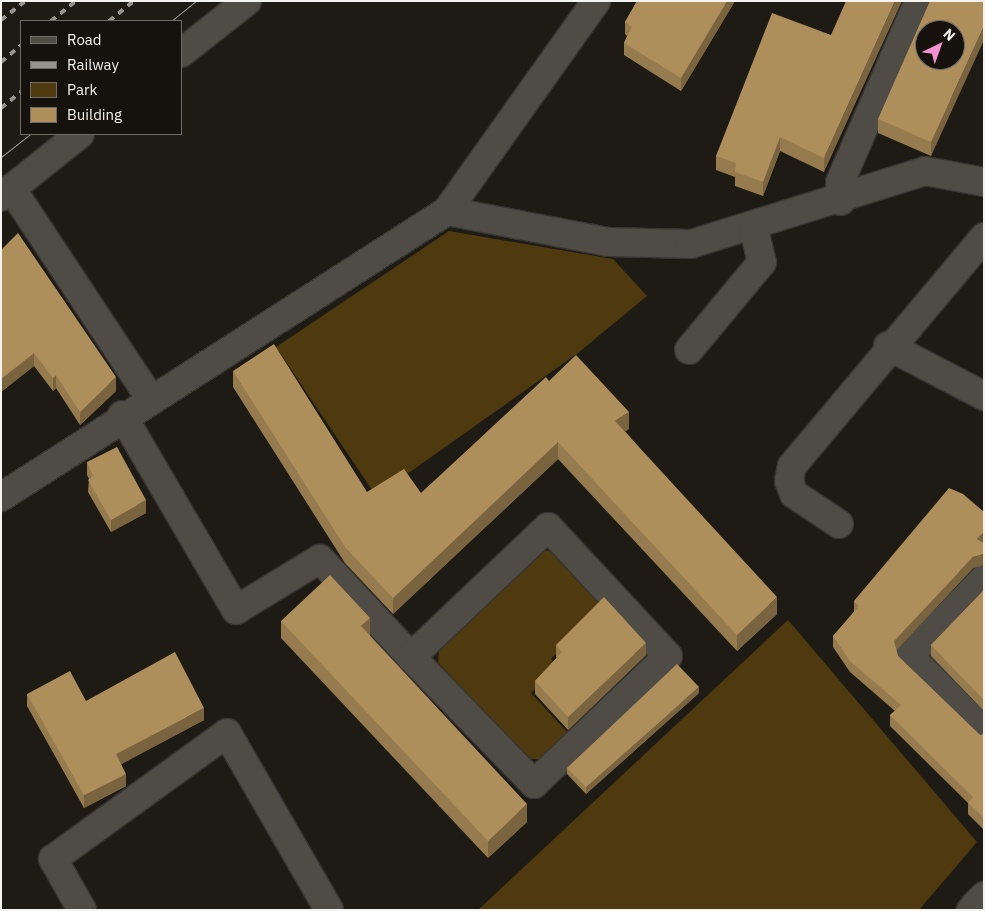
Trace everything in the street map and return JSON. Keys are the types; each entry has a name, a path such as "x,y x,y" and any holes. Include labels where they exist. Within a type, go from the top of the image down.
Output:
{"street":[{"path":"182,52 247,1"},
{"path":"1,497 122,415 447,210 596,1"},
{"path":"841,200 840,182 919,1"},
{"path":"79,135 6,193 150,398"},
{"path":"447,210 608,242 690,244 841,200 926,171 984,182"},
{"path":"689,350 762,262 753,226"},
{"path":"838,524 794,494 789,481 792,466 888,346 984,237"},
{"path":"888,346 984,396"},
{"path":"122,415 236,610 320,559 411,657 534,784 668,656 548,527 411,657"},
{"path":"984,579 908,656 984,731"},
{"path":"82,910 53,859 227,733 329,910"},
{"path":"972,910 984,896"}],"green space":[{"path":"449,231 613,259 647,296 578,353 376,496 276,347"},
{"path":"559,550 607,603 551,659 558,666 531,693 568,733 541,759 525,759 438,662 439,650 542,551"},
{"path":"788,620 977,842 919,910 478,910"}],"building":[{"path":"637,1 727,1 681,78 624,43 632,27 625,22"},
{"path":"846,1 895,1 824,158 780,137 763,182 735,172 736,163 716,156 772,13 831,35"},
{"path":"930,1 984,1 984,26 965,68 965,20 922,20"},
{"path":"915,35 915,70 964,70 931,142 878,119"},
{"path":"18,233 116,377 80,412 56,375 53,378 34,353 1,379 1,250"},
{"path":"274,344 367,492 404,469 421,493 546,377 549,381 576,355 629,412 615,421 777,597 737,635 558,442 393,598 345,547 233,371"},
{"path":"117,447 146,500 111,520 88,480 93,476 87,462"},
{"path":"949,488 963,494 984,512 984,532 977,539 984,543 984,554 973,557 894,641 898,656 980,735 984,734 984,818 968,803 973,797 890,715 901,705 850,661 833,636 859,606 854,601"},
{"path":"330,575 370,618 361,626 527,804 488,841 281,621"},
{"path":"984,590 984,700 931,645"},
{"path":"604,597 646,643 568,717 535,681 562,652 556,645"},
{"path":"175,652 204,708 116,754 126,774 84,795 27,694 70,671 86,701"},
{"path":"677,664 699,687 586,787 567,768"}],"tram line":[{"path":"172,20 196,1"},
{"path":"1,157 29,135"}],"railway":[{"path":"1,20 25,1"},
{"path":"52,20 76,1"},
{"path":"110,20 134,1"},
{"path":"1,62 20,46"},
{"path":"1,108 20,93"}]}
